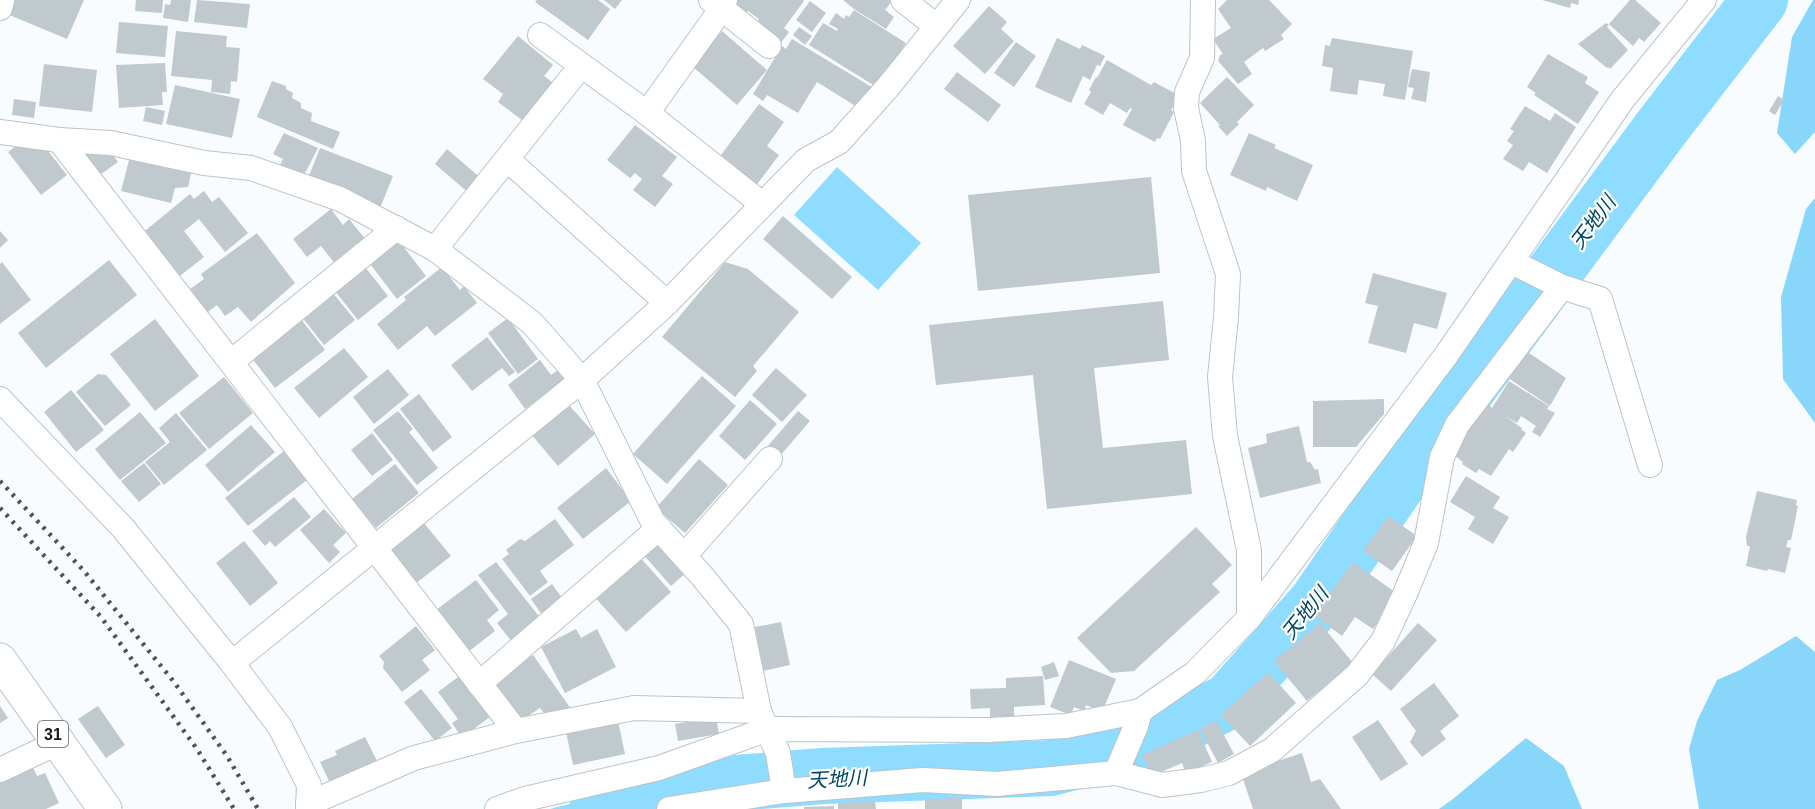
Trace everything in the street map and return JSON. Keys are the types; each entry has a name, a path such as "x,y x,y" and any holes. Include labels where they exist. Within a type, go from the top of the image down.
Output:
{"highway":[{"name":"31","path":"0,660 105,809"}],"street":[{"path":"0,8 2,0"},
{"path":"903,0 936,26"},
{"path":"232,663 582,380 667,303 806,160 839,142 888,87 958,0"},
{"path":"1203,0 1202,58 1187,92 1186,108 1193,141 1194,171 1228,274 1220,377 1225,436 1249,550 1249,618"},
{"path":"1116,773 1138,718 1195,673 1249,618 1447,354 1623,99 1704,0"},
{"path":"646,113 719,3 769,46"},
{"path":"540,35 646,113 762,204"},
{"path":"435,249 581,66"},
{"path":"0,132 59,140 111,143 204,163 251,168 340,199 435,249 532,323 582,380 653,522 741,624 764,720 778,753 784,791"},
{"path":"59,140 516,731"},
{"path":"507,159 667,303"},
{"path":"231,362 396,228"},
{"path":"1512,262 1562,287 1600,299 1650,465"},
{"path":"669,809 784,791 923,780 997,784 1116,773 1162,785 1201,780 1230,773 1272,750 1357,675 1383,641 1416,569 1425,543 1442,458 1457,425 1562,287"},
{"path":"0,399 123,528 232,663 280,727 309,785 308,806 414,758 516,731 634,708 764,720 989,730 1066,726 1138,718"},
{"path":"684,556 770,459"},
{"path":"479,684 659,528"},
{"path":"497,809 525,799 659,768 764,720"},
{"path":"0,770 59,742"}],"shaded area":[{"path":"1815,0 1815,132 1795,154 1777,133 1792,37"},
{"path":"837,167 921,243 878,290 794,215"},
{"path":"1815,198 1815,423 1783,379 1781,297 1806,209"},
{"path":"1796,636 1815,652 1815,809 1699,809 1689,749 1697,721 1717,680 1740,670"},
{"path":"1526,738 1564,766 1582,809 1439,809 1453,799"},
{"path":"756,764 761,799 707,809 550,809 647,784"}],"building":[{"path":"13,0 84,0 67,39 7,14"},
{"path":"136,0 163,0 162,13 135,11"},
{"path":"171,0 191,0 188,22 163,18 165,4 170,5"},
{"path":"197,0 250,4 247,28 194,22"},
{"path":"537,0 598,0 610,9 588,40 535,2"},
{"path":"604,0 622,0 615,9"},
{"path":"735,0 804,1 784,28 789,32 780,44 755,25 759,19 748,11 743,16 730,7"},
{"path":"843,0 890,0 892,1 885,10 894,17 886,29"},
{"path":"1227,0 1269,0 1292,24 1281,35 1284,39 1265,51 1263,48 1244,62 1252,74 1238,84 1218,61 1220,55 1223,54 1213,39 1231,28 1218,9"},
{"path":"1542,0 1579,0 1578,5 1571,3 1570,8"},
{"path":"1630,0 1635,0 1661,23 1644,42 1639,38 1633,46 1609,24"},
{"path":"810,1 826,13 812,32 796,20"},
{"path":"989,6 1007,22 1001,29 1014,41 985,74 953,46"},
{"path":"854,10 906,43 878,88 809,45 823,23 837,31 838,29 829,24 836,13 844,19 846,15 849,17"},
{"path":"119,22 168,26 165,57 116,53"},
{"path":"1606,23 1628,50 1610,69 1578,44"},
{"path":"799,27 812,36 805,45 793,35"},
{"path":"176,31 227,36 226,47 240,48 237,82 231,81 230,94 211,92 212,80 171,76"},
{"path":"722,31 767,70 737,105 692,66"},
{"path":"518,36 553,65 544,76 557,86 527,124 498,102 503,94 483,79"},
{"path":"1057,38 1080,49 1082,45 1105,56 1100,66 1097,65 1090,80 1083,76 1071,103 1035,87"},
{"path":"1332,38 1413,51 1405,100 1383,96 1385,84 1359,80 1357,95 1330,91 1333,68 1322,66 1325,45 1330,46"},
{"path":"792,39 875,89 862,110 817,82 798,113 767,95 763,101 753,94 782,46 786,49"},
{"path":"1016,42 1036,56 1014,87 994,73"},
{"path":"1548,54 1588,77 1585,83 1599,92 1578,124 1534,95 1536,93 1527,87"},
{"path":"1107,60 1151,85 1154,82 1180,96 1171,110 1174,112 1160,139 1157,138 1155,142 1123,125 1132,109 1130,108 1127,113 1110,103 1103,115 1084,104 1091,92 1089,90"},
{"path":"165,63 167,92 162,92 163,105 119,108 116,65"},
{"path":"44,64 97,70 92,112 39,106"},
{"path":"1412,69 1430,72 1426,102 1411,99 1414,88 1408,87"},
{"path":"957,72 1001,105 988,122 944,89"},
{"path":"1227,77 1254,105 1227,136 1200,103"},
{"path":"272,81 286,86 286,89 293,93 292,98 301,103 301,108 312,113 311,121 340,132 333,149 257,117"},
{"path":"175,85 240,99 232,138 166,124"},
{"path":"1778,96 1784,100 1775,115 1769,111"},
{"path":"14,99 36,102 34,118 12,115"},
{"path":"759,104 784,122 767,146 779,155 755,187 718,159"},
{"path":"1525,106 1550,121 1555,113 1576,127 1547,173 1529,162 1523,171 1503,159 1513,145 1507,141 1514,131 1510,129"},
{"path":"146,107 165,111 162,125 143,121"},
{"path":"635,125 677,157 662,176 673,184 655,207 633,190 642,179 635,173 630,178 607,160"},
{"path":"284,133 318,148 303,177 280,165 283,159 273,154"},
{"path":"1249,133 1276,145 1274,148 1313,165 1297,201 1267,187 1266,191 1230,175"},
{"path":"21,142 41,142 67,175 41,195 8,152"},
{"path":"107,147 118,162 97,177 78,151"},
{"path":"320,148 393,176 380,208 307,181"},
{"path":"447,149 483,180 471,195 435,164"},
{"path":"130,156 192,169 188,187 175,188 171,203 121,191"},
{"path":"1151,177 1160,273 978,291 968,195"},
{"path":"204,191 212,202 219,197 248,233 225,252 199,219 184,231 204,257 176,279 140,235 190,194 194,199"},
{"path":"331,209 343,225 349,219 371,246 340,270 321,246 307,257 293,239"},
{"path":"783,216 852,277 832,299 763,239"},
{"path":"0,231 8,240 0,248"},
{"path":"257,233 295,283 251,322 238,307 225,316 217,305 204,315 186,292 204,279 201,274"},
{"path":"396,237 426,276 397,299 367,260"},
{"path":"109,260 137,295 46,368 18,333"},
{"path":"2,262 31,300 0,324 0,264"},
{"path":"725,262 748,269 799,312 753,366 757,371 735,397 662,337"},
{"path":"365,267 388,296 358,320 335,291"},
{"path":"442,267 460,290 464,286 477,303 435,336 427,326 398,350 377,324 406,300 404,297"},
{"path":"1373,273 1447,293 1437,329 1414,323 1406,353 1368,343 1378,306 1365,303"},
{"path":"332,292 355,320 324,345 301,316"},
{"path":"1163,301 1169,360 1094,368 1103,448 1186,440 1192,494 1047,509 1033,375 936,385 929,325"},
{"path":"300,318 325,350 275,388 250,356"},
{"path":"508,318 538,359 518,374 488,333"},
{"path":"155,319 199,376 155,411 110,354"},
{"path":"487,337 515,372 509,376 502,368 472,391 451,365"},
{"path":"344,348 368,377 319,418 294,388"},
{"path":"1526,351 1566,378 1550,406 1508,378"},
{"path":"540,360 551,375 558,370 565,379 525,409 508,385"},
{"path":"776,368 807,395 782,422 752,395"},
{"path":"388,369 409,395 374,424 353,397"},
{"path":"98,374 106,375 131,405 105,426 76,392"},
{"path":"702,376 736,406 667,484 633,454"},
{"path":"224,377 253,413 209,449 179,413"},
{"path":"1509,381 1549,406 1547,409 1555,413 1540,437 1532,432 1536,426 1521,416 1517,423 1505,416 1526,433 1513,452 1509,449 1491,476 1479,469 1476,473 1462,464 1463,462 1455,456 1452,448 1484,400 1492,408"},
{"path":"71,390 104,430 76,452 44,412"},
{"path":"419,394 452,437 433,452 400,409"},
{"path":"1384,399 1384,414 1356,447 1313,447 1313,401"},
{"path":"750,400 777,424 745,460 719,436"},
{"path":"567,403 595,434 558,466 531,434"},
{"path":"398,411 413,429 409,432 438,468 417,485 373,430"},
{"path":"798,411 810,421 779,457 767,447"},
{"path":"140,412 166,443 120,480 95,449"},
{"path":"176,413 207,450 164,485 145,462 170,442 159,428"},
{"path":"251,425 275,452 228,492 205,465"},
{"path":"1299,426 1307,462 1310,462 1315,470 1318,469 1321,483 1260,498 1248,448 1267,443 1266,434"},
{"path":"372,433 393,460 372,476 351,450"},
{"path":"284,451 307,480 248,526 225,498"},
{"path":"699,459 728,485 685,533 656,508"},
{"path":"144,463 161,484 139,502 121,481"},
{"path":"395,464 419,493 376,528 352,499"},
{"path":"606,468 631,501 583,539 557,508"},
{"path":"1466,476 1500,497 1493,508 1509,517 1493,544 1468,529 1475,517 1450,502"},
{"path":"1757,491 1797,500 1796,505 1798,506 1791,540 1788,540 1786,547 1791,548 1785,573 1746,566 1750,546 1747,546 1746,537"},
{"path":"294,497 311,517 275,547 270,541 265,546 252,531"},
{"path":"324,509 346,533 333,545 340,552 329,563 300,530"},
{"path":"1388,516 1417,536 1392,571 1363,551"},
{"path":"555,519 574,545 540,571 548,582 530,596 502,559 509,554 506,550 520,539 525,541"},
{"path":"423,522 451,556 415,584 388,551"},
{"path":"1196,527 1232,565 1212,584 1220,592 1134,671 1111,673 1077,638"},
{"path":"657,540 686,573 671,586 642,553"},
{"path":"244,541 278,583 250,606 216,563"},
{"path":"637,554 671,592 626,632 592,594"},
{"path":"496,562 542,620 513,643 497,623 508,614 478,575"},
{"path":"1353,562 1399,595 1373,629 1355,617 1342,636 1314,615"},
{"path":"476,580 499,610 487,620 495,631 468,652 436,610"},
{"path":"552,584 564,601 543,616 531,599"},
{"path":"781,622 790,665 763,671 755,627"},
{"path":"1320,623 1353,663 1307,701 1274,661"},
{"path":"1418,623 1437,640 1391,691 1372,674"},
{"path":"416,626 435,650 422,660 430,670 402,692 383,668 384,662 379,656"},
{"path":"576,629 581,638 597,629 616,667 565,693 541,647"},
{"path":"533,655 576,716 548,718 540,708 519,722 491,684"},
{"path":"1069,660 1116,679 1102,712 1086,705 1084,711 1074,707 1071,715 1050,707"},
{"path":"1054,662 1059,676 1045,680 1041,667"},
{"path":"1268,672 1296,703 1250,746 1221,715"},
{"path":"461,675 491,716 462,738 452,723 458,719 438,692"},
{"path":"1043,676 1045,705 1014,707 1014,720 990,721 990,708 971,709 970,689 1006,688 1006,678"},
{"path":"1434,683 1459,716 1440,731 1446,739 1422,757 1410,742 1416,731 1400,709"},
{"path":"421,689 452,728 435,741 404,702"},
{"path":"0,706 8,718 0,723"},
{"path":"98,706 125,745 106,758 78,719"},
{"path":"716,717 719,734 678,741 675,724"},
{"path":"1216,720 1234,754 1218,763 1200,729"},
{"path":"1378,720 1408,764 1381,781 1352,737"},
{"path":"618,721 625,754 573,765 566,732"},
{"path":"1198,730 1212,762 1186,773 1182,763 1152,776 1142,755"},
{"path":"365,737 378,763 331,785 320,762 337,755 335,751"},
{"path":"1302,753 1311,782 1320,779 1341,809 1253,809 1241,773"},
{"path":"32,765 37,776 45,773 59,803 46,809 0,809 0,780"},
{"path":"962,798 962,809 925,809 925,799"},
{"path":"875,801 876,809 838,809 838,803"},
{"path":"834,806 834,809 804,809 804,807"}],"waterway":[{"name":"天地川","path":"597,809 723,784 823,776 1051,768 1152,741 1229,701 1316,603 1406,472 1662,127 1760,0"}],"railway":[{"path":"0,481 84,571 174,682 227,756 258,809"},
{"path":"0,508 101,617 197,749 234,809"}]}
